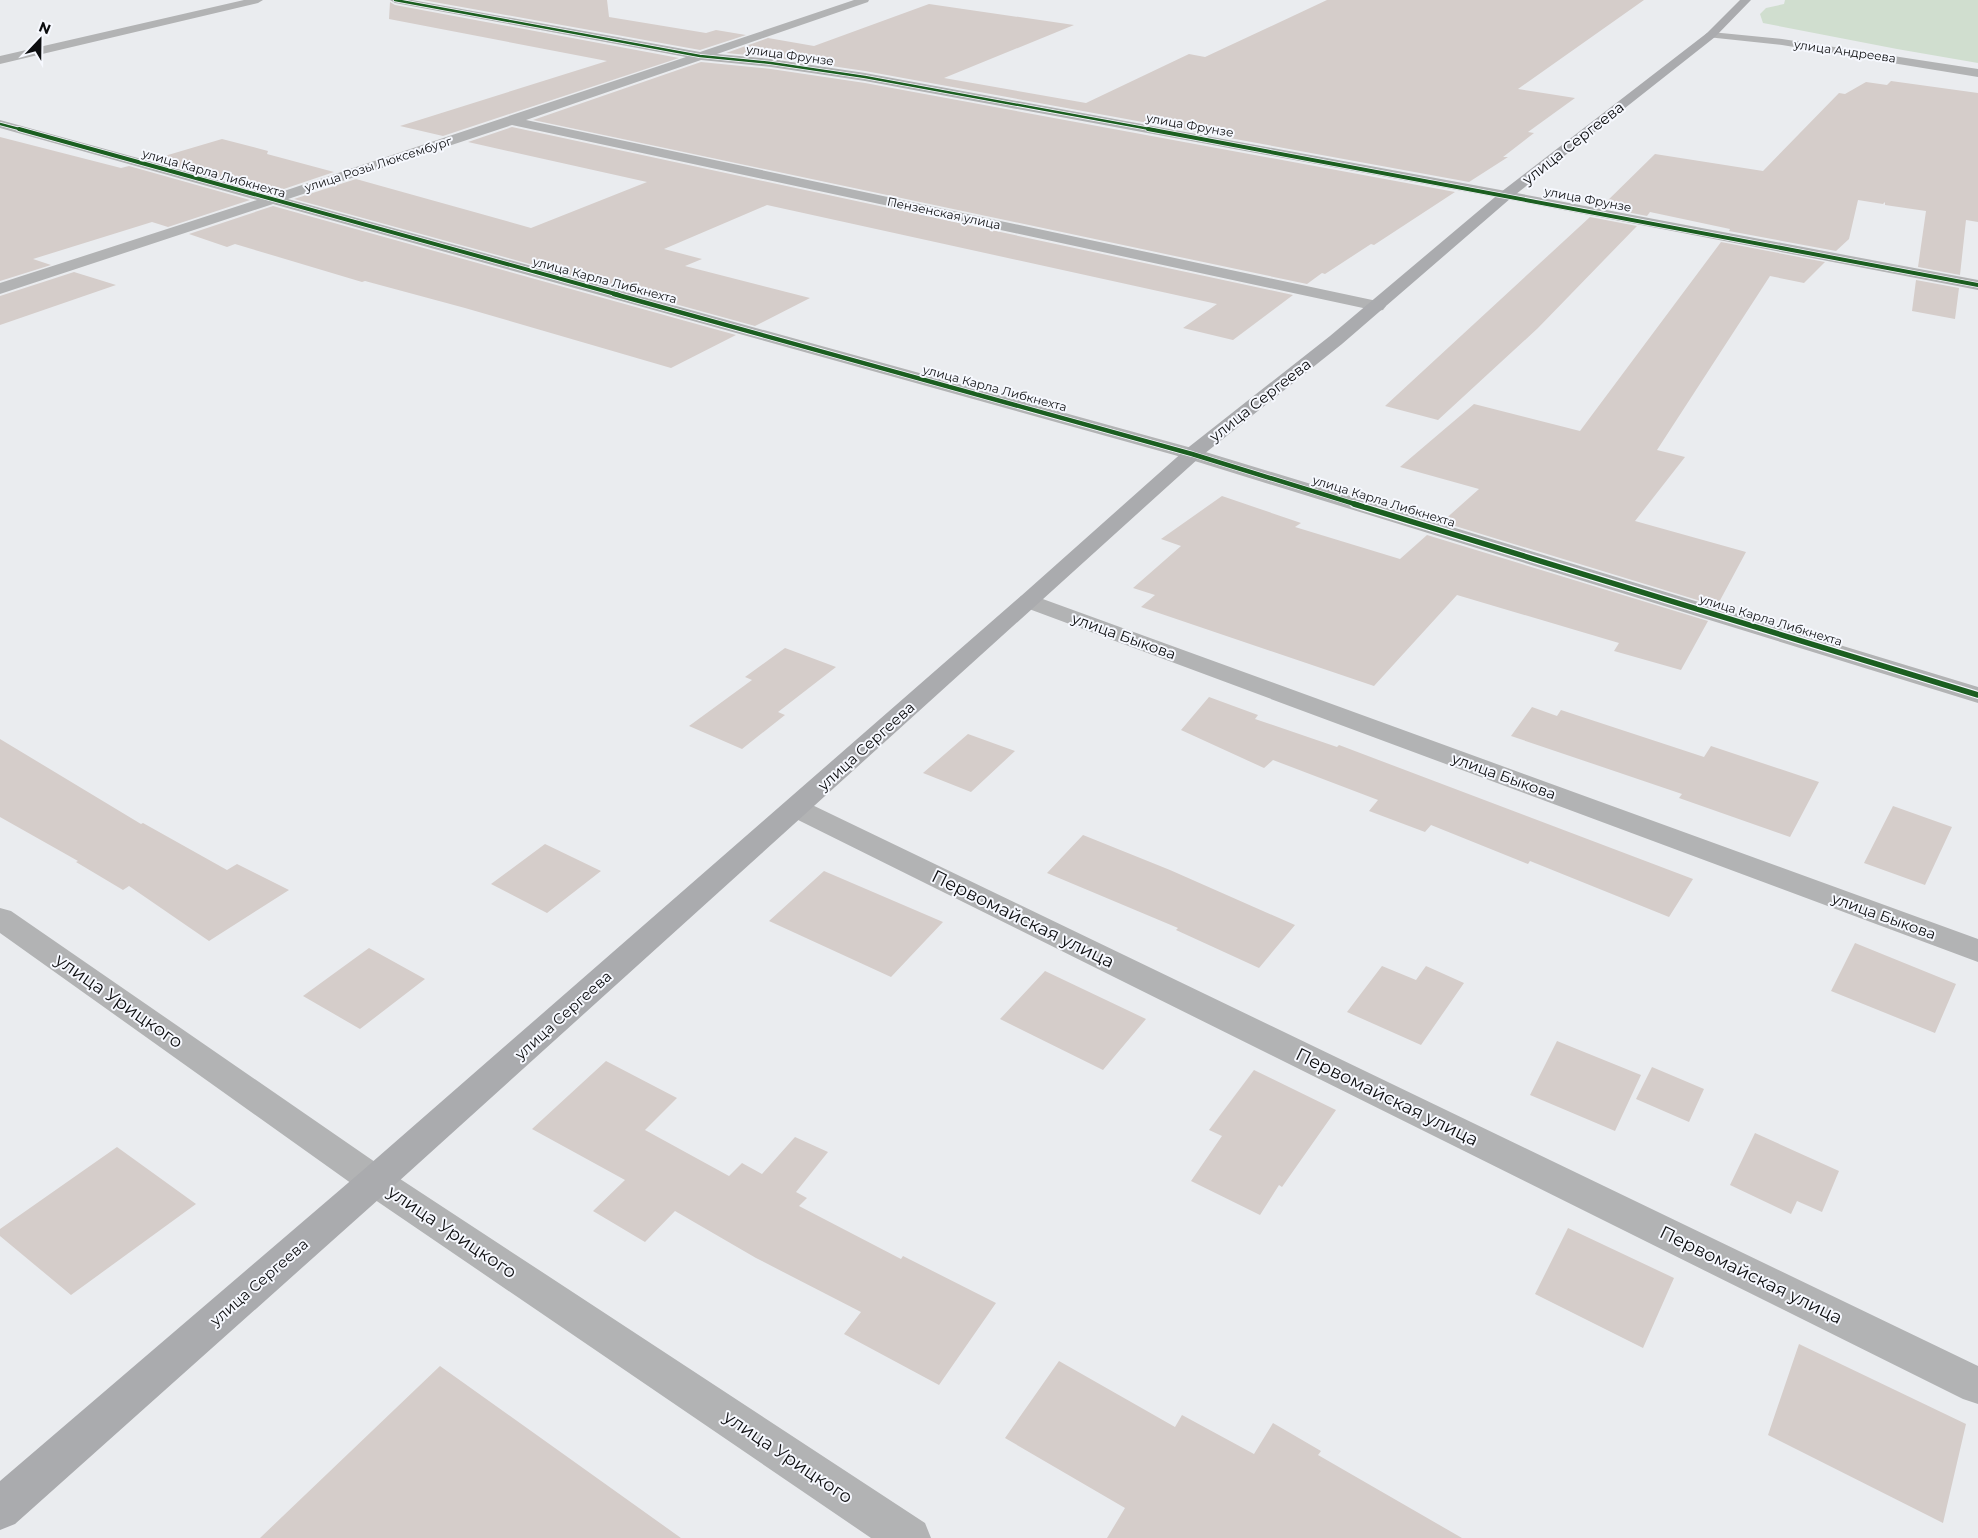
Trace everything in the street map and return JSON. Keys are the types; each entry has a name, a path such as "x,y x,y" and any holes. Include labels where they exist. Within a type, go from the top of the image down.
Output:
{"main road":[{"name":"улица Сергеева","path":"0,1509 375,1181 1030,601 1192,454 1336,340 1506,195 1711,35 1746,0"}],"street":[{"path":"0,60 258,0"},
{"name":"улица Фрунзе","path":"395,0 700,56 771,63 865,77 1506,195 1978,285"},
{"name":"улица Розы Люксембург","path":"0,289 511,121 864,0"},
{"name":"улица Андреева","path":"1711,35 1782,42 1978,73"},
{"name":"Пензенская улица","path":"511,121 1377,306"},
{"name":"улица Карла Либкнехта","path":"0,124 268,200 1192,454 1978,695"},
{"name":"улица Быкова","path":"1030,601 1978,951"},
{"name":"Первомайская улица","path":"796,808 1978,1386"},
{"name":"улица Урицкого","path":"0,918 375,1181 909,1538"}],"green space":[{"path":"1785,0 1978,0 1978,63 1763,23 1760,14 1766,8 1784,4"}],"building":[{"path":"423,0 607,0 609,17 706,33 716,30 746,35 700,50"},
{"path":"1327,0 1644,0 1518,89 1575,98 1528,132 1534,133 1503,157 1508,157 1469,182 865,71 771,57 726,53 768,38 814,46 929,4 1074,25 944,78 1086,103 1189,54 1205,57"},
{"path":"390,2 395,5 679,58 443,136 400,126 607,61 389,19"},
{"path":"701,62 771,69 865,83 1455,192 1374,245 1371,244 1307,284 533,120"},
{"path":"1891,81 1978,93 1978,222 1966,220 1960,275 1918,267 1926,211 1885,205 1885,202 1883,204 1858,200 1849,239 1836,251 1729,231 1730,229 1650,212 1647,216 1601,207 1655,154 1763,171 1839,93 1845,94 1866,82 1887,85"},
{"path":"512,127 1293,295 1233,340 1183,328 1217,304 767,205 664,249 702,259 685,266 810,298 755,326 294,199 356,179 531,228 647,182 468,142"},
{"path":"0,137 121,168 129,166 250,200 168,227 152,222 33,259 51,265 0,281"},
{"path":"222,139 268,151 267,154 334,172 272,193 151,160"},
{"path":"273,206 736,335 671,368 465,308 365,281 362,282 235,244 227,247 189,234"},
{"path":"1590,217 1637,226 1538,328 1438,420 1385,406"},
{"path":"1721,242 1825,262 1804,283 1770,276 1657,450 1685,457 1635,521 1746,552 1717,606 1442,522 1479,489 1400,467 1474,404 1580,431"},
{"path":"74,272 116,285 0,325 0,296"},
{"path":"1916,280 1959,288 1955,319 1912,311"},
{"path":"1222,496 1301,523 1295,527 1400,559 1427,535 1708,621 1681,670 1614,651 1619,643 1457,595 1374,686 1141,607 1155,595 1133,588 1181,546 1161,539"},
{"path":"785,648 836,667 778,712 785,715 742,749 689,726 752,680 745,677"},
{"path":"1209,697 1258,715 1255,719 1337,747 1339,745 1693,879 1669,917 1530,861 1528,864 1431,825 1425,832 1369,811 1378,800 1273,760 1264,768 1181,730"},
{"path":"1532,707 1557,716 1561,710 1704,757 1711,746 1819,782 1790,837 1679,798 1682,794 1511,736"},
{"path":"968,734 1015,751 971,792 923,773"},
{"path":"0,739 141,824 143,823 227,870 237,864 289,890 209,941 129,886 123,890 76,862 78,861 0,817"},
{"path":"1893,806 1952,827 1925,885 1864,863"},
{"path":"1083,835 1170,870 1295,925 1259,968 1176,930 1178,928 1047,873"},
{"path":"545,844 601,871 547,913 491,884"},
{"path":"824,871 943,922 891,977 769,921"},
{"path":"1855,943 1956,984 1935,1033 1831,991"},
{"path":"369,948 425,979 360,1029 303,996"},
{"path":"1382,966 1416,980 1426,966 1464,983 1421,1045 1347,1012"},
{"path":"1045,971 1146,1019 1103,1070 1000,1019"},
{"path":"1557,1041 1641,1075 1615,1131 1530,1095"},
{"path":"606,1061 677,1098 645,1130 729,1176 742,1163 762,1174 795,1137 828,1152 796,1192 807,1198 799,1206 901,1259 903,1256 996,1303 939,1385 844,1334 861,1312 756,1258 675,1211 645,1242 593,1211 625,1180 532,1129"},
{"path":"1652,1067 1704,1089 1689,1122 1636,1099"},
{"path":"1254,1070 1336,1110 1282,1187 1279,1185 1260,1215 1191,1181 1222,1136 1209,1130"},
{"path":"1755,1133 1839,1171 1822,1212 1797,1201 1791,1214 1730,1185"},
{"path":"117,1147 196,1204 71,1295 0,1236 0,1229"},
{"path":"1568,1228 1674,1278 1643,1348 1535,1294"},
{"path":"1799,1344 1966,1424 1943,1523 1768,1435"},
{"path":"1059,1361 1175,1427 1182,1415 1254,1454 1273,1423 1321,1451 1318,1455 1462,1538 1107,1538 1125,1508 1005,1438"},
{"path":"440,1366 681,1538 260,1538"}],"cycle path":[{"path":"395,0 700,56 771,63 865,77 1506,195 1978,285"},
{"path":"0,124 1192,454 1978,695"}]}
